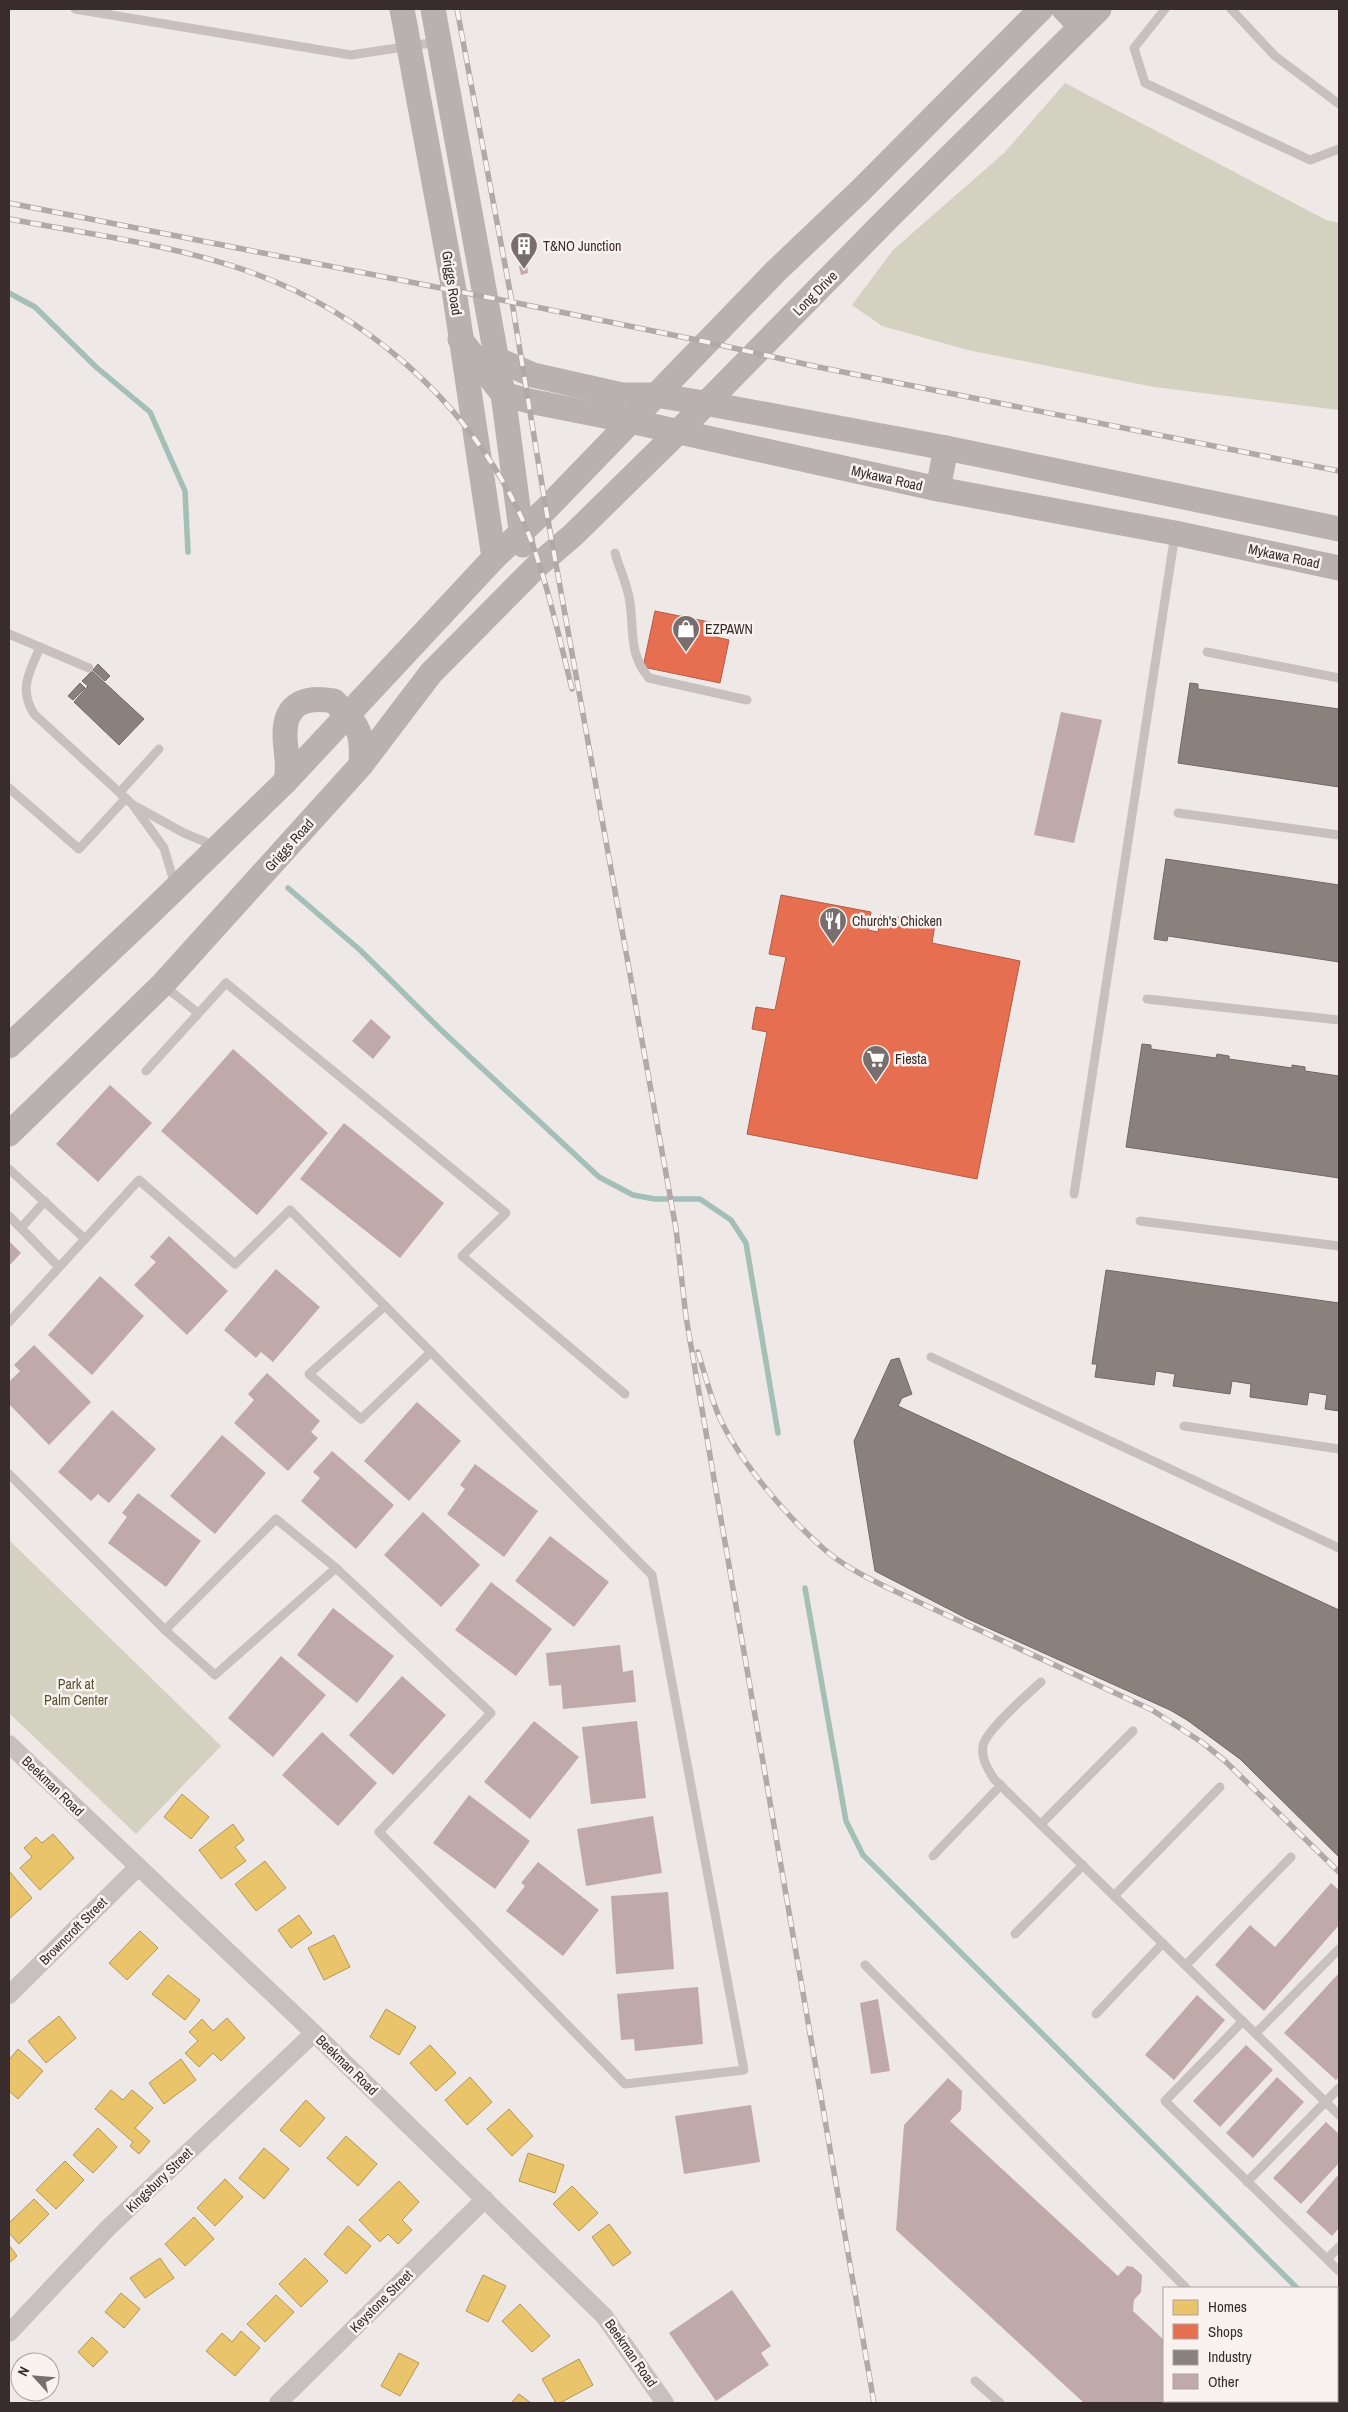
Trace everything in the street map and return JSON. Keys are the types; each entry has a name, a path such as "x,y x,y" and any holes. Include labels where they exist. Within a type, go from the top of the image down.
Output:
{"main road":[{"name":"Griggs Road","path":"402,9 454,290 494,558"},
{"path":"433,9 496,359 504,394 521,533 528,574"},
{"path":"9,1046 286,781 494,558 521,533 775,272 860,191 1041,9"},
{"path":"1064,9 1081,27"},
{"name":"Long Drive","path":"528,574 573,535 1099,9"},
{"path":"860,191 887,219"},
{"path":"460,339 504,394"},
{"path":"496,359 532,375 622,395 654,395 704,403 946,448 1339,529"},
{"name":"Mykawa Road","path":"504,394 938,489 1175,533 1339,568"},
{"path":"938,489 946,448"},
{"path":"1043,509 1052,469"},
{"name":"Griggs Road","path":"9,1134 163,984 361,765 431,673 528,574"},
{"path":"286,781 289,768 285,735 287,720 296,706 307,699 334,702 358,728 362,747 361,765"}],"street":[{"name":"Beekman Road","path":"9,1744 314,2033 604,2316 662,2402"},
{"name":"Browncroft Street","path":"9,1995 138,1867"},
{"name":"Kingsbury Street","path":"9,2333 107,2229 314,2033"},
{"name":"Keystone Street","path":"278,2403 485,2199"}],"lane":[{"path":"75,9 352,55 439,42"},
{"path":"1166,9 1134,48 1145,83 1310,160 1339,149"},
{"path":"1231,9 1275,56 1339,104"},
{"path":"1074,1194 1175,533"},
{"path":"615,553 629,597 634,647 638,665 649,678 747,700"},
{"path":"9,634 89,668"},
{"path":"40,647 24,688 26,702 34,714 126,798 164,848 176,888"},
{"path":"1207,652 1339,678"},
{"path":"9,788 79,849 126,798 159,749"},
{"path":"126,798 184,833 217,848"},
{"path":"1178,813 1339,835"},
{"path":"146,1071 226,983 506,1213 462,1256 625,1394"},
{"path":"163,984 198,1013"},
{"path":"1147,999 1339,1020"},
{"path":"9,1169 85,1239"},
{"path":"9,1322 139,1180 235,1264 290,1210 652,1575 744,2070 625,2084 379,1832 491,1714 336,1568 276,1519 166,1630"},
{"path":"20,1228 45,1201"},
{"path":"9,1216 59,1267"},
{"path":"1140,1221 1339,1246"},
{"path":"385,1306 310,1374 361,1419 430,1352"},
{"path":"931,1357 1339,1548"},
{"path":"1184,1426 1339,1449"},
{"path":"9,1474 166,1630 215,1675 336,1568"},
{"path":"1041,1682 994,1728 983,1745 984,1764 1001,1785 1339,2114"},
{"path":"1041,1824 1133,1731"},
{"path":"933,1856 1001,1785"},
{"path":"1114,1896 1220,1787"},
{"path":"1186,1966 1291,1857"},
{"path":"1015,1934 1083,1865"},
{"path":"1096,2014 1163,1944"},
{"path":"1256,2033 1339,1949"},
{"path":"865,1965 1185,2287"},
{"path":"1243,2021 1165,2102 1339,2271"},
{"path":"1248,2182 1339,2088"},
{"path":"1327,2259 1339,2247"},
{"path":"975,2381 1000,2403"}],"green space":[{"path":"1065,83 1326,220 1339,223 1339,410 1154,387 968,350 882,326 852,305 893,250 1004,153"},
{"name":"Park at Palm Center","path":"9,1540 221,1746 136,1834 9,1713"}],"building: Homes":[{"path":"182,1794 209,1817 191,1839 164,1817"},
{"path":"233,1824 244,1840 235,1847 246,1861 221,1879 199,1850"},
{"path":"53,1834 74,1858 40,1890 20,1868 32,1857 24,1848 36,1837 42,1843"},
{"path":"265,1861 286,1888 256,1911 235,1884"},
{"path":"9,1871 32,1898 9,1919"},
{"path":"299,1915 312,1933 291,1948 278,1930"},
{"path":"140,1931 158,1948 127,1980 109,1963"},
{"path":"334,1935 350,1967 324,1980 308,1948"},
{"path":"168,1975 200,2000 185,2020 152,1994"},
{"path":"386,2009 416,2027 399,2055 370,2037"},
{"path":"59,2016 76,2038 46,2063 28,2041"},
{"path":"227,2018 245,2038 221,2061 213,2053 199,2067 185,2053 198,2041 189,2032 202,2019 213,2031"},
{"path":"430,2045 456,2073 436,2091 410,2063"},
{"path":"18,2049 43,2071 18,2099 9,2091 9,2060"},
{"path":"181,2059 196,2080 164,2104 149,2083"},
{"path":"470,2077 492,2102 467,2125 445,2100"},
{"path":"111,2090 123,2100 132,2090 153,2108 135,2128 150,2141 139,2154 130,2146 133,2142 95,2109"},
{"path":"306,2100 325,2118 300,2147 280,2130"},
{"path":"509,2109 533,2136 512,2156 487,2129"},
{"path":"98,2128 117,2147 93,2173 73,2155"},
{"path":"346,2136 377,2164 358,2186 327,2158"},
{"path":"264,2148 289,2169 264,2199 239,2178"},
{"path":"528,2153 564,2165 555,2193 519,2181"},
{"path":"65,2161 84,2180 56,2209 36,2190"},
{"path":"225,2179 243,2197 215,2226 197,2208"},
{"path":"399,2181 419,2202 402,2220 412,2230 398,2244 388,2234 380,2242 359,2220"},
{"path":"572,2186 598,2213 579,2231 553,2204"},
{"path":"34,2199 49,2214 19,2244 9,2233 9,2223"},
{"path":"194,2217 214,2239 185,2266 165,2244"},
{"path":"609,2224 631,2253 613,2266 592,2237"},
{"path":"348,2226 371,2246 346,2274 324,2254"},
{"path":"9,2245 17,2256 9,2263"},
{"path":"160,2258 174,2278 145,2298 130,2278"},
{"path":"305,2258 328,2281 301,2307 279,2284"},
{"path":"483,2275 506,2286 488,2322 466,2311"},
{"path":"121,2293 140,2309 124,2328 105,2312"},
{"path":"276,2295 294,2312 265,2342 247,2324"},
{"path":"520,2304 550,2336 532,2352 502,2321"},
{"path":"241,2331 260,2348 235,2376 206,2351 222,2333 232,2342"},
{"path":"92,2337 108,2352 93,2367 78,2352"},
{"path":"399,2353 419,2363 400,2396 381,2386"},
{"path":"579,2359 593,2385 560,2403 556,2403 542,2379"},
{"path":"519,2394 531,2403 511,2403"}],"building: Shops":[{"name":"EZPAWN","path":"655,611 719,624 716,637 729,640 720,683 643,667"},
{"name":"Fiesta","path":"781,895 871,912 868,930 878,932 881,914 935,924 932,943 1020,961 977,1179 747,1134 767,1032 752,1029 756,1007 775,1010 786,957 769,954"}],"building: Industry":[{"path":"98,664 110,676 105,681 93,670"},
{"path":"92,671 144,719 119,745 74,702 88,686 82,681"},
{"path":"80,683 85,688 73,700 68,696"},
{"path":"1190,683 1198,684 1198,689 1339,709 1339,787 1178,763"},
{"path":"1166,859 1339,885 1339,962 1168,936 1167,941 1154,939"},
{"path":"1142,1044 1151,1045 1151,1049 1216,1058 1217,1054 1229,1056 1229,1059 1292,1068 1292,1065 1305,1067 1305,1071 1339,1076 1339,1178 1126,1147"},
{"path":"1106,1270 1339,1303 1339,1411 1325,1409 1327,1395 1309,1392 1307,1405 1250,1397 1251,1384 1232,1381 1230,1394 1173,1386 1175,1374 1156,1371 1154,1385 1095,1377 1097,1364 1092,1364"},
{"path":"899,1358 912,1394 902,1398 898,1406 1339,1610 1339,1857 1240,1759 1187,1720 1170,1710 966,1618 875,1571 854,1441 891,1360"}],"building: Other":[{"name":"T&NO Junction","path":"527,265 528,273 521,275 519,266"},
{"path":"1061,712 1102,720 1074,843 1034,835"},
{"path":"371,1019 391,1037 373,1059 352,1041"},
{"path":"233,1049 328,1133 257,1215 161,1131"},
{"path":"110,1085 152,1123 98,1182 56,1144"},
{"path":"344,1123 444,1203 400,1258 300,1179"},
{"path":"169,1236 228,1291 187,1335 134,1285 156,1262 150,1257"},
{"path":"9,1241 21,1253 9,1266"},
{"path":"276,1269 320,1307 273,1362 261,1352 256,1358 224,1330"},
{"path":"100,1276 144,1316 92,1375 48,1335"},
{"path":"34,1345 91,1402 49,1445 9,1404 9,1382 20,1371 14,1365"},
{"path":"267,1373 320,1421 311,1432 318,1438 288,1471 234,1423 254,1400 248,1394"},
{"path":"417,1402 461,1441 409,1501 364,1461"},
{"path":"112,1410 156,1449 109,1503 98,1494 91,1501 58,1472"},
{"path":"222,1435 266,1473 215,1534 170,1496"},
{"path":"332,1451 394,1505 356,1549 301,1501 320,1478 313,1472"},
{"path":"475,1464 538,1511 504,1557 447,1514 465,1489 460,1485"},
{"path":"138,1493 201,1541 166,1587 108,1543 127,1517 122,1513"},
{"path":"423,1512 480,1565 441,1607 384,1555"},
{"path":"550,1536 609,1582 574,1627 515,1581"},
{"path":"491,1582 552,1629 516,1676 455,1630"},
{"path":"333,1608 394,1656 357,1703 297,1655"},
{"path":"620,1645 623,1672 633,1670 636,1702 563,1709 561,1685 549,1686 546,1653"},
{"path":"281,1656 326,1695 273,1757 228,1718"},
{"path":"402,1676 446,1715 393,1775 349,1735"},
{"path":"534,1721 579,1757 530,1819 484,1782"},
{"path":"637,1721 646,1798 591,1804 582,1727"},
{"path":"322,1732 377,1783 338,1826 282,1775"},
{"path":"469,1795 530,1841 495,1889 433,1843"},
{"path":"653,1816 662,1873 586,1886 577,1829"},
{"path":"538,1862 599,1910 563,1956 506,1911 525,1886 521,1883"},
{"path":"1331,1883 1339,1890 1339,1925 1264,2011 1215,1965 1250,1925 1275,1947"},
{"path":"668,1892 674,1969 616,1974 611,1896"},
{"path":"1339,1973 1339,2077 1336,2080 1284,2033"},
{"path":"698,1987 703,2044 635,2051 634,2039 621,2040 617,1994"},
{"path":"1197,1995 1225,2020 1174,2080 1145,2055"},
{"path":"878,1999 890,2071 871,2074 860,2003"},
{"path":"1246,2045 1273,2070 1220,2127 1193,2101"},
{"path":"1277,2077 1304,2102 1253,2158 1226,2133"},
{"path":"948,2078 962,2091 961,2110 950,2121 1118,2276 1127,2266 1133,2267 1142,2275 1141,2292 1134,2300 1133,2311 1163,2339 1163,2402 1232,2403 1084,2403 896,2230 904,2125"},
{"path":"751,2105 760,2162 684,2174 675,2116"},
{"path":"1326,2122 1339,2134 1339,2163 1301,2204 1273,2178"},
{"path":"1339,2174 1339,2228 1332,2236 1306,2212"},
{"path":"732,2290 771,2346 761,2353 769,2365 716,2401 669,2333"}],"waterway":[{"path":"9,293 35,307 96,367 150,412 185,491 188,552"},
{"path":"288,888 360,950 440,1029 599,1177 633,1195 655,1199 700,1199 731,1220 746,1243 778,1433"},
{"path":"805,1588 846,1821 863,1855 1296,2287"}],"railway":[{"path":"457,9 512,302 546,509 676,1229 686,1317 874,2403"},
{"path":"9,203 512,302 818,367 1339,471"},
{"path":"9,219 163,248 224,263 253,273 295,290 334,312 372,337 408,365 440,397 469,431 495,469 517,508 535,550 542,573 572,689"},
{"path":"698,1352 718,1414 738,1450 779,1504 809,1536 831,1555 886,1587 1152,1710 1203,1743 1225,1761 1339,1872"}],"place":[{"name":"T&NO Junction","path":"524,270"},
{"name":"EZPAWN","path":"686,653"},
{"name":"Church's Chicken","path":"833,945"},
{"name":"Fiesta","path":"876,1083"}]}
